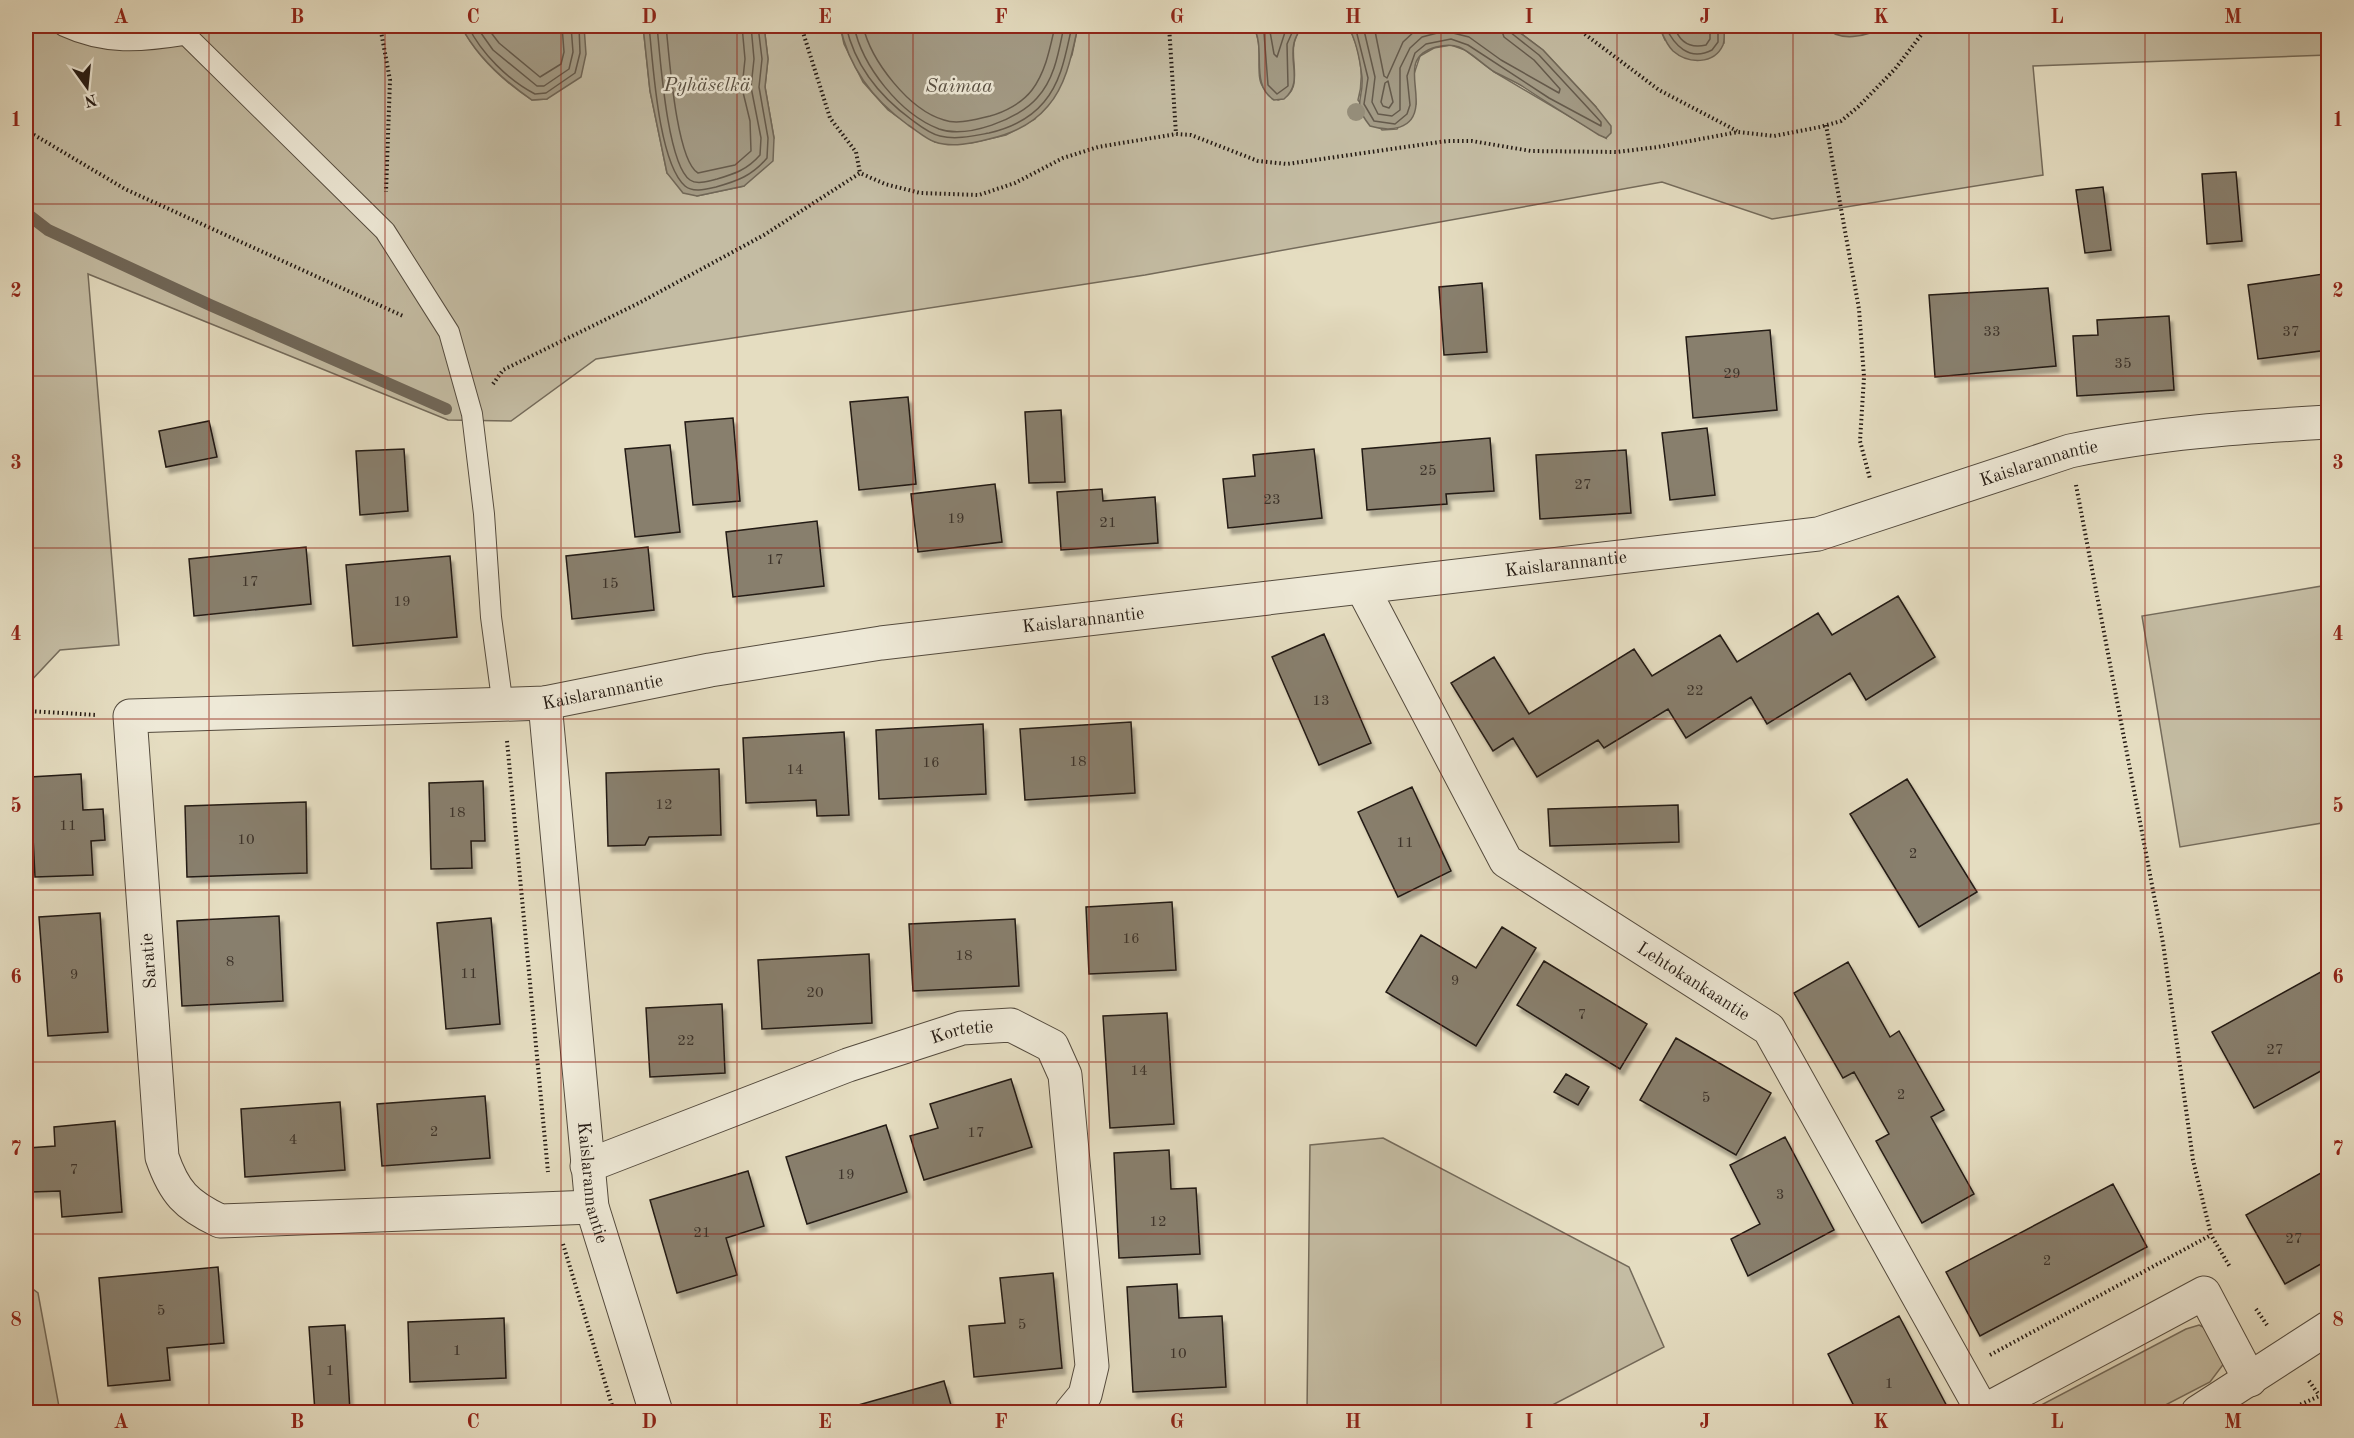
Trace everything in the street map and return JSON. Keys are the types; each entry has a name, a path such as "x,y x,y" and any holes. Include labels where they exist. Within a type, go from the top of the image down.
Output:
{"street":[{"name":"Kaislarannantie","path":"656,1413 592,1207 545,704 710,670 881,643 1363,589 1818,534 2070,452 2109,443 2242,427 2328,422"},
{"name":"Lehtokankaantie","path":"1363,589 1506,861 1770,1029 1982,1412"},
{"path":"130,716 545,704"},
{"name":"Saratie","path":"130,716 162,1157 168,1176 194,1209 220,1221 592,1207"},
{"name":"Kortetie","path":"587,1166 848,1065 962,1028 1011,1025 1052,1046 1065,1075 1092,1366 1085,1395 1071,1413"},
{"path":"1982,1412 2204,1293 2250,1380"},
{"path":"2198,1413 2250,1380 2288,1352 2328,1328"}],"lane":[{"path":"64,26 101,38 130,42 180,30 385,231 449,332 472,414 484,514 491,617 503,707"}],"path":[{"path":"380,26 390,80 385,231"},
{"path":"801,26 830,118 856,152 860,173"},
{"path":"1169,26 1176,134"},
{"path":"1574,26 1659,90 1738,132"},
{"path":"860,173 885,184 920,193 979,195 1015,183 1064,158 1109,145 1176,134 1191,135 1258,161 1287,164 1448,141 1472,141 1531,151 1617,152 1738,132 1774,136 1841,121 1858,107 1894,69 1928,26"},
{"path":"1826,125 1859,309 1864,377 1860,441 1871,483 1889,510"},
{"path":"26,130 125,189 382,307 449,332"},
{"path":"472,414 503,370 639,303 764,235 860,173"},
{"path":"2070,452 2163,944 2193,1160 2211,1235 2235,1274"},
{"path":"26,711 130,716"},
{"path":"1959,1371 2211,1235"},
{"path":"2253,1303 2319,1395"},
{"path":"2284,1413 2328,1392"}],"shaded area":[{"path":"26,26 461,26 475,48 492,68 532,100 547,99 585,31 584,26 643,26 650,91 667,173 697,196 744,186 774,138 765,87 768,59 764,26 840,26 844,44 863,82 888,110 935,142 950,144 971,143 1006,135 1035,119 1072,55 1078,26 1253,26 1258,42 1260,82 1264,89 1278,100 1291,91 1294,84 1293,51 1296,37 1302,26 1348,26 1356,43 1360,62 1361,81 1358,100 1382,130 1397,129 1416,104 1413,77 1420,56 1434,48 1451,45 1465,50 1494,72 1606,138 1596,107 1543,50 1511,26 1659,26 1665,40 1724,43 1724,26 1825,26 1830,33 1869,32 1884,26 2328,26 2328,55 2033,66 2043,175 1772,219 1662,182 1145,275 596,359 511,421 448,420 88,274 119,645 60,650 26,686"},
{"path":"2328,585 2328,822 2180,847 2142,616"},
{"path":"1383,1138 1629,1267 1664,1347 1539,1412 1307,1412 1310,1145"},
{"path":"26,1284 38,1293 60,1412 26,1412"},
{"path":"2199,1325 2205,1328 2225,1362 2210,1382 2152,1412 2028,1412 2186,1329"}],"water":[{"path":"461,26 584,26 586,54 581,77 547,99 532,100 492,67 475,48"},
{"name":"Pyhäselkä","path":"643,26 764,26 768,59 765,87 774,138 773,161 744,186 697,196 683,193 667,173 650,91"},
{"name":"Saimaa","path":"840,26 1078,26 1071,57 1060,88 1042,112 1029,123 1006,134 955,145 942,144 928,139 895,115 873,94 849,56"},
{"path":"1253,26 1302,26 1294,43 1293,86 1284,99 1274,100 1266,93 1262,85 1259,45"},
{"path":"1348,26 1511,26 1543,50 1596,107 1611,126 1611,133 1606,138 1599,135 1493,71 1463,49 1450,45 1436,47 1419,57 1414,71 1416,105 1411,120 1393,129 1370,126 1361,112 1362,85 1359,57"},
{"path":"1659,26 1724,26 1724,43 1714,56 1693,60 1673,51"},
{"path":"1825,26 1884,26 1869,33 1845,36 1837,35"}],"building":[{"path":"2236,172 2242,241 2207,244 2202,174"},
{"path":"2103,187 2111,250 2085,253 2076,190"},
{"path":"2323,274 2328,312 2328,350 2258,359 2248,285"},
{"path":"1482,283 1487,352 1444,355 1439,287"},
{"path":"2048,288 2056,366 1935,377 1929,295"},
{"path":"2169,316 2174,390 2077,396 2073,336 2098,335 2097,320"},
{"path":"1770,330 1777,410 1693,418 1686,337"},
{"path":"908,397 916,484 859,490 850,402"},
{"path":"1061,410 1065,482 1029,483 1025,412"},
{"path":"733,418 740,501 693,505 685,422"},
{"path":"209,421 217,457 166,467 159,431"},
{"path":"1707,428 1715,495 1670,500 1662,433"},
{"path":"1490,438 1494,491 1446,494 1447,504 1367,510 1362,449"},
{"path":"670,445 680,532 635,537 625,449"},
{"path":"404,449 408,511 360,515 356,451"},
{"path":"1314,449 1322,518 1228,528 1223,479 1255,476 1253,455"},
{"path":"1626,450 1631,513 1540,519 1536,455"},
{"path":"995,484 1002,542 918,552 911,494"},
{"path":"1102,489 1103,501 1155,497 1158,543 1061,550 1057,492"},
{"path":"817,521 824,586 733,597 726,532"},
{"path":"306,547 311,604 194,616 189,559"},
{"path":"648,547 654,610 572,619 566,556"},
{"path":"450,556 457,637 353,646 346,565"},
{"path":"1898,596 1935,657 1866,700 1850,673 1767,724 1751,697 1686,738 1668,709 1604,748 1598,740 1537,777 1513,738 1493,751 1451,683 1494,657 1529,714 1634,649 1652,676 1720,635 1737,662 1818,613 1832,635"},
{"path":"1324,634 1371,743 1319,765 1272,657"},
{"path":"1131,722 1135,793 1025,800 1020,729"},
{"path":"983,724 986,794 879,799 876,730"},
{"path":"844,732 849,815 817,816 816,800 746,803 743,738"},
{"path":"719,769 721,835 649,837 645,845 608,846 606,773"},
{"path":"81,774 83,810 103,809 105,840 91,841 93,875 35,877 30,777"},
{"path":"1907,779 1977,892 1919,927 1850,814"},
{"path":"483,781 485,841 471,841 472,868 431,869 429,783"},
{"path":"1412,787 1451,871 1398,897 1358,812"},
{"path":"306,802 307,873 187,877 185,806"},
{"path":"1678,805 1679,842 1550,846 1548,809"},
{"path":"1172,902 1176,970 1089,974 1086,907"},
{"path":"100,913 108,1032 48,1036 39,917"},
{"path":"279,916 283,1001 182,1006 177,921"},
{"path":"491,918 500,1024 446,1029 437,923"},
{"path":"1015,919 1019,986 913,991 909,924"},
{"path":"1502,927 1536,948 1476,1046 1386,992 1421,935 1476,968"},
{"path":"869,954 872,1023 762,1029 758,960"},
{"path":"1544,961 1647,1024 1620,1069 1517,1005"},
{"path":"1848,962 1890,1037 1899,1031 1944,1110 1931,1117 1974,1194 1922,1223 1876,1141 1889,1134 1854,1072 1843,1078 1794,993"},
{"path":"2328,968 2328,1067 2254,1108 2212,1032"},
{"path":"722,1004 725,1073 650,1077 646,1008"},
{"path":"1167,1013 1174,1124 1110,1128 1103,1016"},
{"path":"1676,1038 1771,1093 1736,1155 1640,1100"},
{"path":"1566,1074 1589,1087 1578,1105 1554,1092"},
{"path":"1011,1079 1032,1147 924,1180 910,1136 938,1128 930,1104"},
{"path":"485,1096 490,1158 382,1166 377,1104"},
{"path":"340,1102 345,1170 245,1177 241,1109"},
{"path":"115,1121 122,1212 62,1217 60,1191 31,1192 28,1148 55,1146 54,1127"},
{"path":"886,1125 907,1192 807,1224 786,1157"},
{"path":"1785,1137 1834,1230 1748,1276 1731,1239 1760,1224 1730,1165"},
{"path":"1169,1150 1171,1189 1196,1188 1200,1254 1119,1258 1114,1153"},
{"path":"2328,1169 2328,1260 2285,1284 2246,1215"},
{"path":"748,1171 764,1226 726,1238 737,1275 677,1293 650,1200"},
{"path":"2113,1184 2147,1247 1980,1336 1946,1272"},
{"path":"218,1267 224,1343 167,1348 170,1380 108,1386 99,1278"},
{"path":"1053,1273 1062,1368 974,1377 969,1326 1005,1323 1000,1278"},
{"path":"1177,1284 1179,1318 1222,1316 1226,1387 1133,1392 1127,1287"},
{"path":"1899,1316 1950,1412 1857,1412 1828,1354"},
{"path":"504,1318 506,1378 410,1382 408,1322"},
{"path":"345,1325 350,1412 315,1412 309,1327"},
{"path":"944,1381 953,1412 845,1412 844,1409"}],"waterway":[{"path":"26,213 48,230 210,305 446,409"}]}
